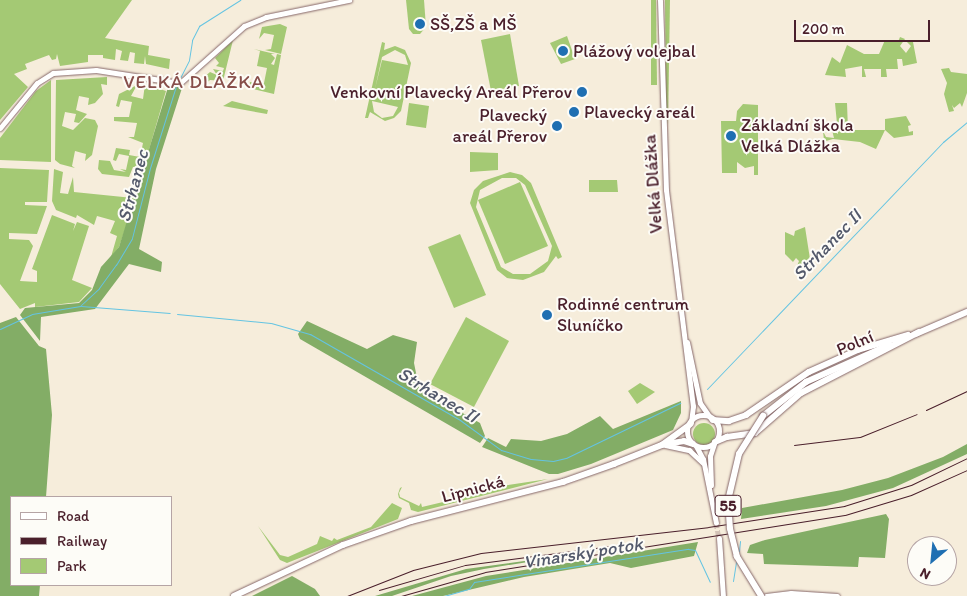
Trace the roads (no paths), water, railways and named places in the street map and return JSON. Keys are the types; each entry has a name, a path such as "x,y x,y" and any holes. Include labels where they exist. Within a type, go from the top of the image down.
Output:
{"main road":[{"name":"Polní","path":"761,596 737,557 730,529 728,501 739,454 763,416 790,391 815,377 967,312"},
{"path":"919,332 800,393 755,433 727,437 705,448 695,445 688,435 690,424 699,417 725,421 740,417 815,369 858,350 919,332"},
{"path":"712,419 719,431 715,443"},
{"name":"Lipnická","path":"662,445 690,424"},
{"name":"Lipnická","path":"234,596 293,567 411,521 574,478 662,445 684,441 695,445"}],"street":[{"path":"0,128 37,83 53,73 96,70 180,83 244,26 266,17 349,0"},
{"name":"Velká Dlážka","path":"660,0 663,140 669,224 694,411 690,424"},
{"name":"Velká Dlážka","path":"684,334 700,403 712,419"},
{"path":"711,494 710,456 715,443"},
{"path":"662,445 689,450 704,464"},
{"path":"695,445 704,464 716,523"},
{"path":"719,538 723,596"},
{"path":"766,596 791,593 836,596"}],"waterway":[{"name":"Strhanec","path":"179,80 189,60 192,40 199,26 240,0"},
{"name":"Strhanec","path":"0,329 32,314 80,306 99,288 116,265 132,238 150,168 177,83"},
{"name":"Strhanec II","path":"707,389 943,142 967,122"},
{"name":"Strhanec II","path":"81,306 170,313"},
{"name":"Strhanec II","path":"177,314 271,323 310,334 460,420 501,450 531,459 553,461 566,458 680,403"},
{"path":"739,551 740,541"},
{"name":"Vinarský potok","path":"444,596 469,589 474,582 688,549 695,550 710,582"},
{"path":"733,581 736,562"}],"tunnel":[{"path":"716,523 719,538"}],"railway":[{"path":"926,410 967,391"},
{"path":"794,445 860,437 917,414"},
{"path":"347,596 413,570 481,553 708,527 844,506 911,485 967,458"},
{"path":"401,596 485,572 845,515 911,495 967,470"},
{"path":"379,590 465,565 611,546"}],"place":[{"name":"SŠ,ZŠ a MŠ","path":"420,24"},
{"name":"Plážový volejbal","path":"563,51"},
{"name":"Venkovní Plavecký Areál Přerov","path":"582,92"},
{"name":"Plavecký areál","path":"574,112"},
{"name":"Plavecký areál Přerov","path":"557,126"},
{"name":"Základní škola Velká Dlážka","path":"731,136"},
{"name":"Rodinné centrum Sluníčko","path":"547,315"}],"district":[{"name":"VELKÁ DLÁŽKA","path":"194,82"}]}
